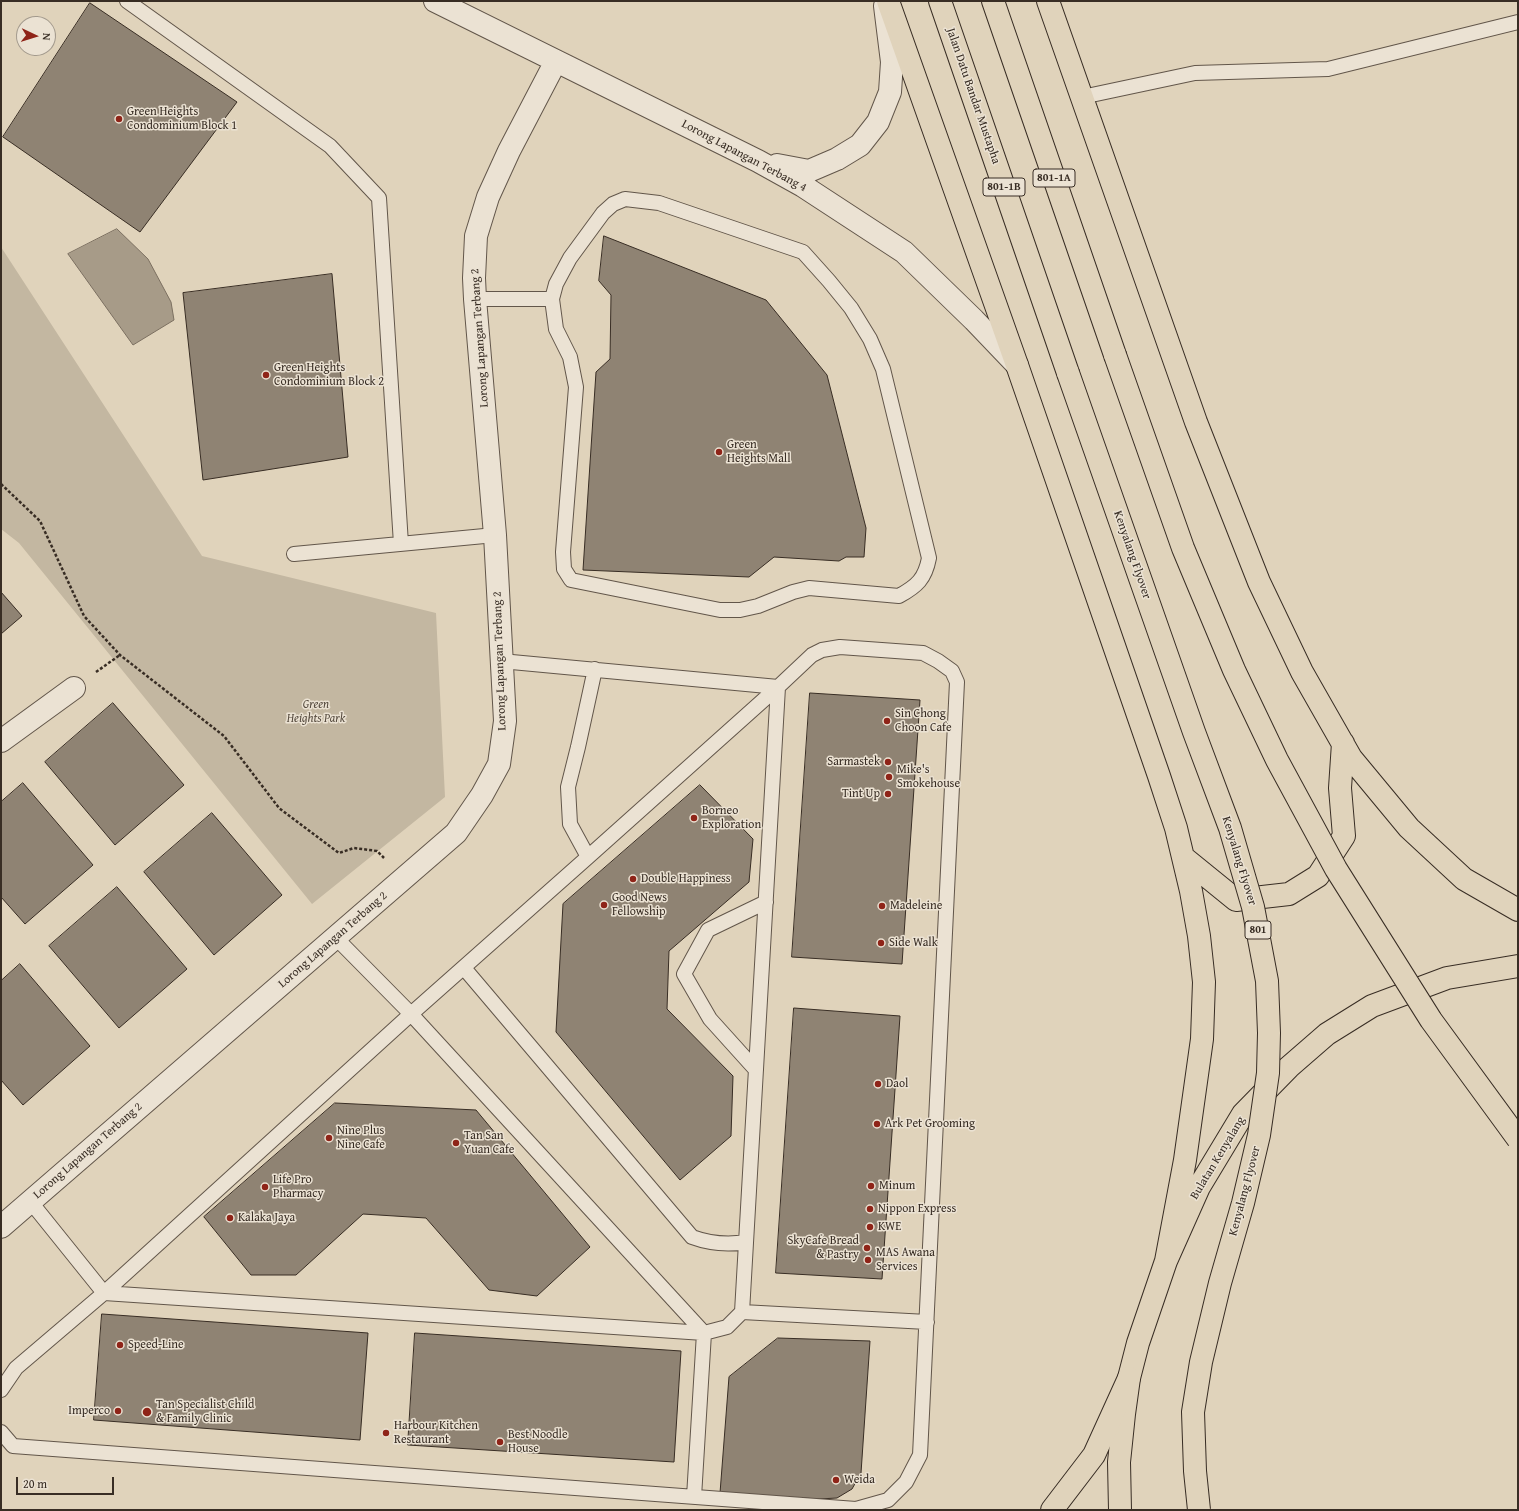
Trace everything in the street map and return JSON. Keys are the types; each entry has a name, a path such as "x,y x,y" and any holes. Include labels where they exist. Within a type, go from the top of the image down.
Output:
{"main road":[{"path":"888,1 1017,365 1159,776 1176,828 1192,891 1204,982 1202,1039 1185,1160 1166,1261"},
{"name":"Jalan Datu Bandar Mustapha","path":"940,1 1068,373"},
{"name":"801-1A","path":"993,1 1183,548 1234,670 1277,760 1336,869 1431,1020 1518,1139"},
{"path":"1048,1 1196,422 1259,582 1302,672 1351,758 1409,828 1464,879 1518,910"},
{"name":"Kenyalang Flyover","path":"1068,373 1191,724 1230,828 1254,907 1267,981 1269,1033 1268,1073 1259,1135 1211,1319 1201,1362 1193,1412 1195,1471 1199,1510"},
{"path":"1183,857 1236,900 1289,894 1318,876 1344,836 1340,788 1343,743"},
{"name":"Bulatan Kenyalang","path":"1120,1510 1119,1462 1129,1378 1138,1343 1166,1261 1199,1187 1243,1114 1289,1067 1327,1034 1372,1006 1447,978 1518,966"},
{"path":"1052,1510 1094,1455 1129,1378"}],"street":[{"path":"758,161 809,171 837,160 860,145 878,122 890,92 892,62 884,1"},
{"name":"Lorong Lapangan Terbang 4","path":"446,3 556,61 758,161 803,186 904,252 974,320 1017,365"},
{"name":"Lorong Lapangan Terbang 2","path":"1,1227 456,833 482,795 499,764 504,721 495,535 475,299 474,278 476,236 488,197 509,151 556,61"},
{"path":"1,741 74,688"}],"lane":[{"path":"127,1 330,146 379,198 401,544"},
{"path":"1082,97 1195,73 1328,69 1518,22"},
{"path":"625,199 659,203 803,252 851,308 870,339 883,369 929,558 927,569 920,580 910,590 899,596 809,588 793,592 758,606 740,610 720,610 572,580 564,569 563,552 576,387 570,357 556,329 552,299 556,284 570,258 603,213 613,204 625,199"},
{"path":"475,299 552,299"},
{"path":"294,554 495,535"},
{"path":"1,1390 16,1368 104,1293 411,1014 812,655 822,650 840,647 924,653 952,671 957,682 920,1455 906,1482 888,1500 856,1509 13,1446 1,1432"},
{"path":"500,661 778,687"},
{"path":"588,857 570,824 568,787 595,669"},
{"path":"30,1201 104,1293 704,1333 727,1327 742,1312 778,687"},
{"path":"756,1070 710,1019 684,974 708,930 766,902"},
{"path":"336,938 411,1014 704,1333 694,1497"},
{"path":"464,968 692,1237 718,1244 746,1242"},
{"path":"742,1312 927,1322"}],"path":[{"path":"1,484 40,521 84,616 120,655 224,736 279,808 339,853 354,848 377,851 403,879"}],"green space":[{"name":"Green Heights Park","path":"1,247 202,556 436,613 445,797 312,904 19,543 1,529"}],"shaded area":[{"path":"117,229 148,259 171,302 174,320 133,345 68,254"}],"building":[{"name":"Green Heights Condominium Block 1","path":"90,3 237,102 140,232 3,137"},
{"name":"Green Heights Mall","path":"604,236 766,300 827,375 866,528 864,557 846,557 839,561 774,557 749,577 583,570 596,372 610,359 611,295 599,281"},
{"name":"Green Heights Condominium Block 2","path":"332,274 348,457 203,480 183,293"},
{"path":"1,592 22,616 1,634"},
{"path":"810,693 920,700 902,964 792,957"},
{"path":"113,703 184,785 115,845 45,762"},
{"path":"23,783 93,865 25,924 1,897 1,802"},
{"path":"700,785 753,839 749,882 669,951 667,1009 733,1076 731,1136 680,1180 556,1032 563,904"},
{"path":"212,813 282,895 214,955 144,872"},
{"path":"117,887 187,969 119,1028 49,946"},
{"path":"20,964 90,1046 23,1105 1,1080 1,981"},
{"path":"794,1008 900,1016 882,1279 776,1273"},
{"path":"335,1103 476,1110 590,1247 537,1296 489,1290 426,1218 363,1214 296,1275 251,1275 204,1217"},
{"path":"102,1314 368,1333 360,1440 94,1420"},
{"path":"415,1333 681,1351 674,1462 408,1445"},
{"path":"778,1338 870,1341 861,1473 852,1489 837,1498 819,1499 720,1493 729,1377"}],"place":[{"name":"Green Heights Condominium Block 1","path":"119,119"},
{"name":"Green Heights Condominium Block 2","path":"266,375"},
{"name":"Green Heights Mall","path":"719,452"},
{"name":"Sin Chong Choon Cafe","path":"887,721"},
{"name":"Sarmastek","path":"888,762"},
{"name":"Mike's Smokehouse","path":"889,777"},
{"name":"Tint Up","path":"888,794"},
{"name":"Borneo Exploration","path":"694,818"},
{"name":"Double Happiness","path":"633,879"},
{"name":"Good News Fellowship","path":"604,905"},
{"name":"Madeleine","path":"882,906"},
{"name":"Side Walk","path":"881,943"},
{"name":"Daol","path":"878,1084"},
{"name":"Ark Pet Grooming","path":"877,1124"},
{"name":"Nine Plus Nine Cafe","path":"329,1138"},
{"name":"Tan San Yuan Cafe","path":"456,1143"},
{"name":"Minum","path":"871,1186"},
{"name":"Life Pro Pharmacy","path":"265,1187"},
{"name":"Nippon Express","path":"870,1209"},
{"name":"Kalaka Jaya","path":"230,1218"},
{"name":"KWE","path":"870,1227"},
{"name":"SkyCafe Bread & Pastry","path":"867,1248"},
{"name":"MAS Awana Services","path":"868,1260"},
{"name":"Speed-Line","path":"120,1345"},
{"name":"Imperco","path":"118,1411"},
{"name":"Tan Specialist Child & Family Clinic","path":"147,1412"},
{"name":"Harbour Kitchen Restaurant","path":"386,1433"},
{"name":"Best Noodle House","path":"500,1442"},
{"name":"Weida","path":"836,1480"}]}
